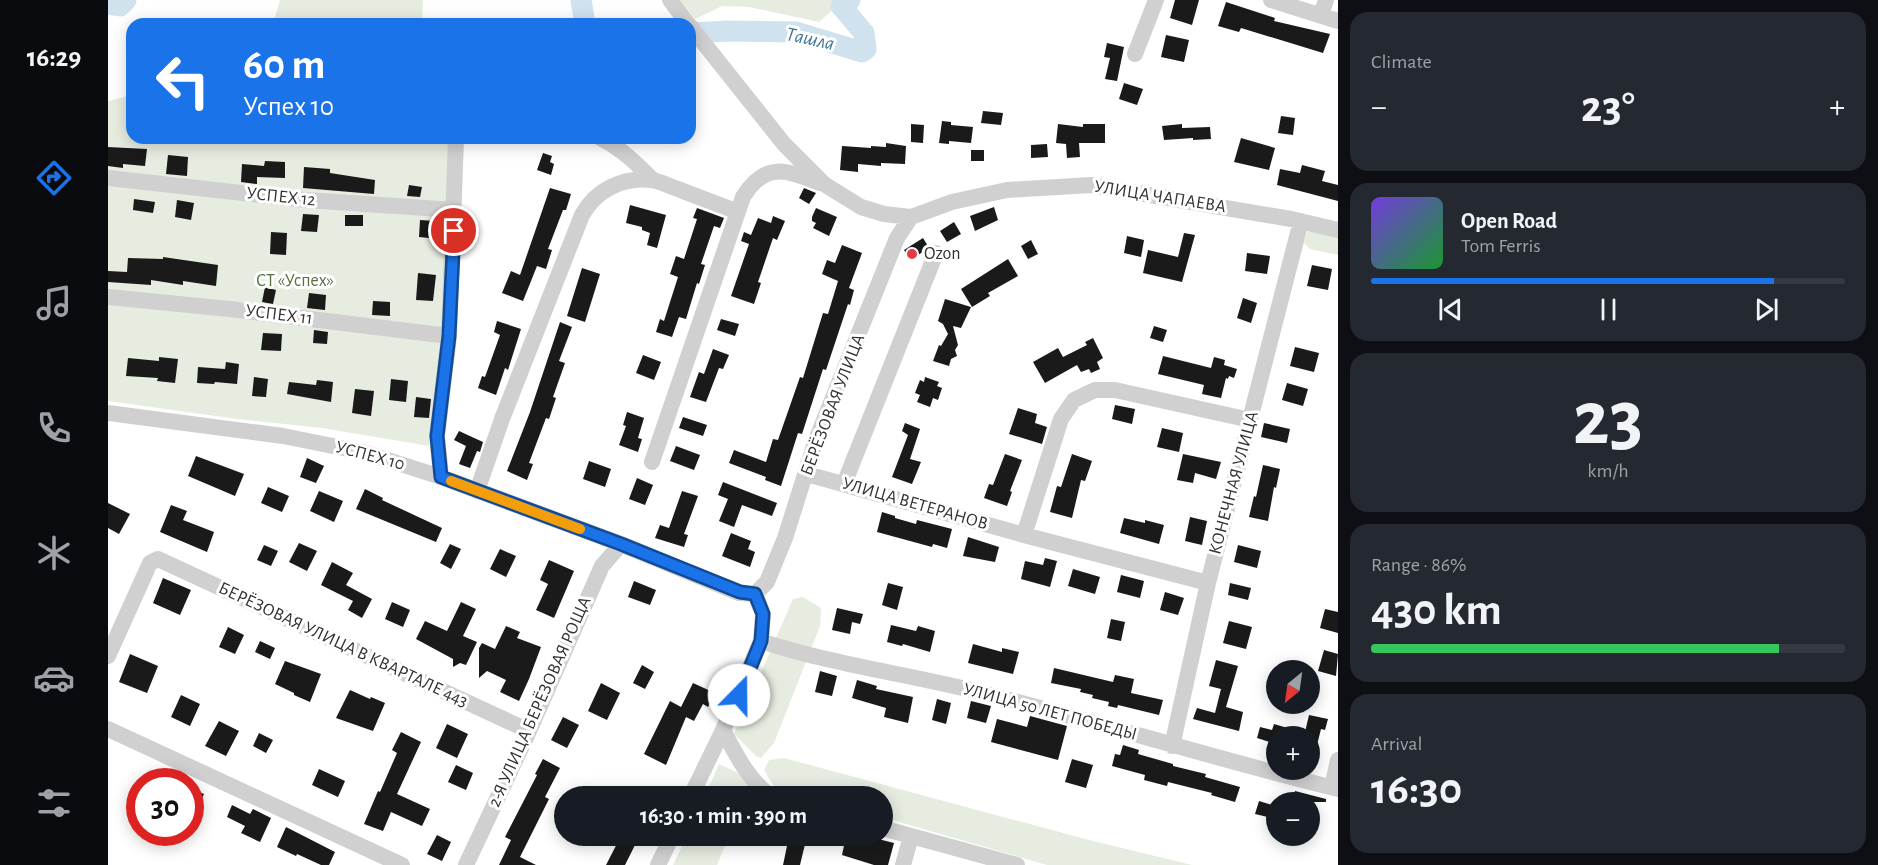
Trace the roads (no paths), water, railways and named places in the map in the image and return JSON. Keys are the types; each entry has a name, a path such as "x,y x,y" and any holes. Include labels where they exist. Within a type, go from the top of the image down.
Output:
{"street":[{"path":"670,0 684,18"},
{"path":"1135,54 1156,0"},
{"path":"1271,0 1323,8 1338,21"},
{"path":"696,33 784,144 824,184 861,207 884,214 911,217"},
{"path":"441,477 437,436 449,336 456,144"},
{"path":"614,144 653,180"},
{"path":"652,462 743,197 751,184 764,174 780,170 824,184"},
{"name":"УСПЕХ 12","path":"108,178 306,200 455,210"},
{"path":"477,491 502,419 588,204 600,192 611,187 635,180 653,180 738,212"},
{"name":"УЛИЦА ЧАПАЕВА","path":"911,217 952,202 1007,190 1091,185 1301,221 1338,230"},
{"name":"БЕРЁЗОВАЯ УЛИЦА","path":"755,594 767,582 785,538 816,440 897,238 911,217"},
{"name":"КОНЕЧНАЯ УЛИЦА","path":"1172,746 1208,583 1301,221"},
{"path":"844,484 936,254"},
{"name":"УСПЕХ 11","path":"108,297 229,309 449,336"},
{"path":"1024,535 1061,418 1074,400 1095,390 1115,390 1250,420"},
{"name":"УСПЕХ 10","path":"108,413 283,436 363,452 441,477 621,544 740,592 755,594"},
{"name":"УЛИЦА ВЕТЕРАНОВ","path":"807,474 1024,535 1208,583"},
{"name":"2-Я УЛИЦА БЕРЁЗОВАЯ РОЩА","path":"466,865 529,731 602,566 621,544"},
{"name":"БЕРЁЗОВАЯ УЛИЦА В КВАРТАЛЕ 443","path":"108,656 150,563 158,559 529,731"},
{"path":"696,786 723,730 761,641 763,614 755,594"},
{"name":"УЛИЦА 50 ЛЕТ ПОБЕДЫ","path":"761,641 815,657 982,692 1172,746 1335,788"},
{"path":"108,729 402,865"},
{"path":"723,730 739,761 756,786"},
{"path":"1335,788 1338,760"},
{"path":"893,831 1017,865"},
{"path":"903,865 911,837"},
{"path":"658,865 667,846"}],"waterway":[{"name":"Ташла","path":"108,4 120,6 126,0"},
{"name":"Ташла","path":"581,0 584,18"},
{"name":"Ташла","path":"696,33 796,32 862,52 866,49 864,33 841,6 850,0"}],"place":[{"name":"Ozon","path":"912,254"}],"park label":[{"name":"СТ «Успех»","path":"295,281"}]}
